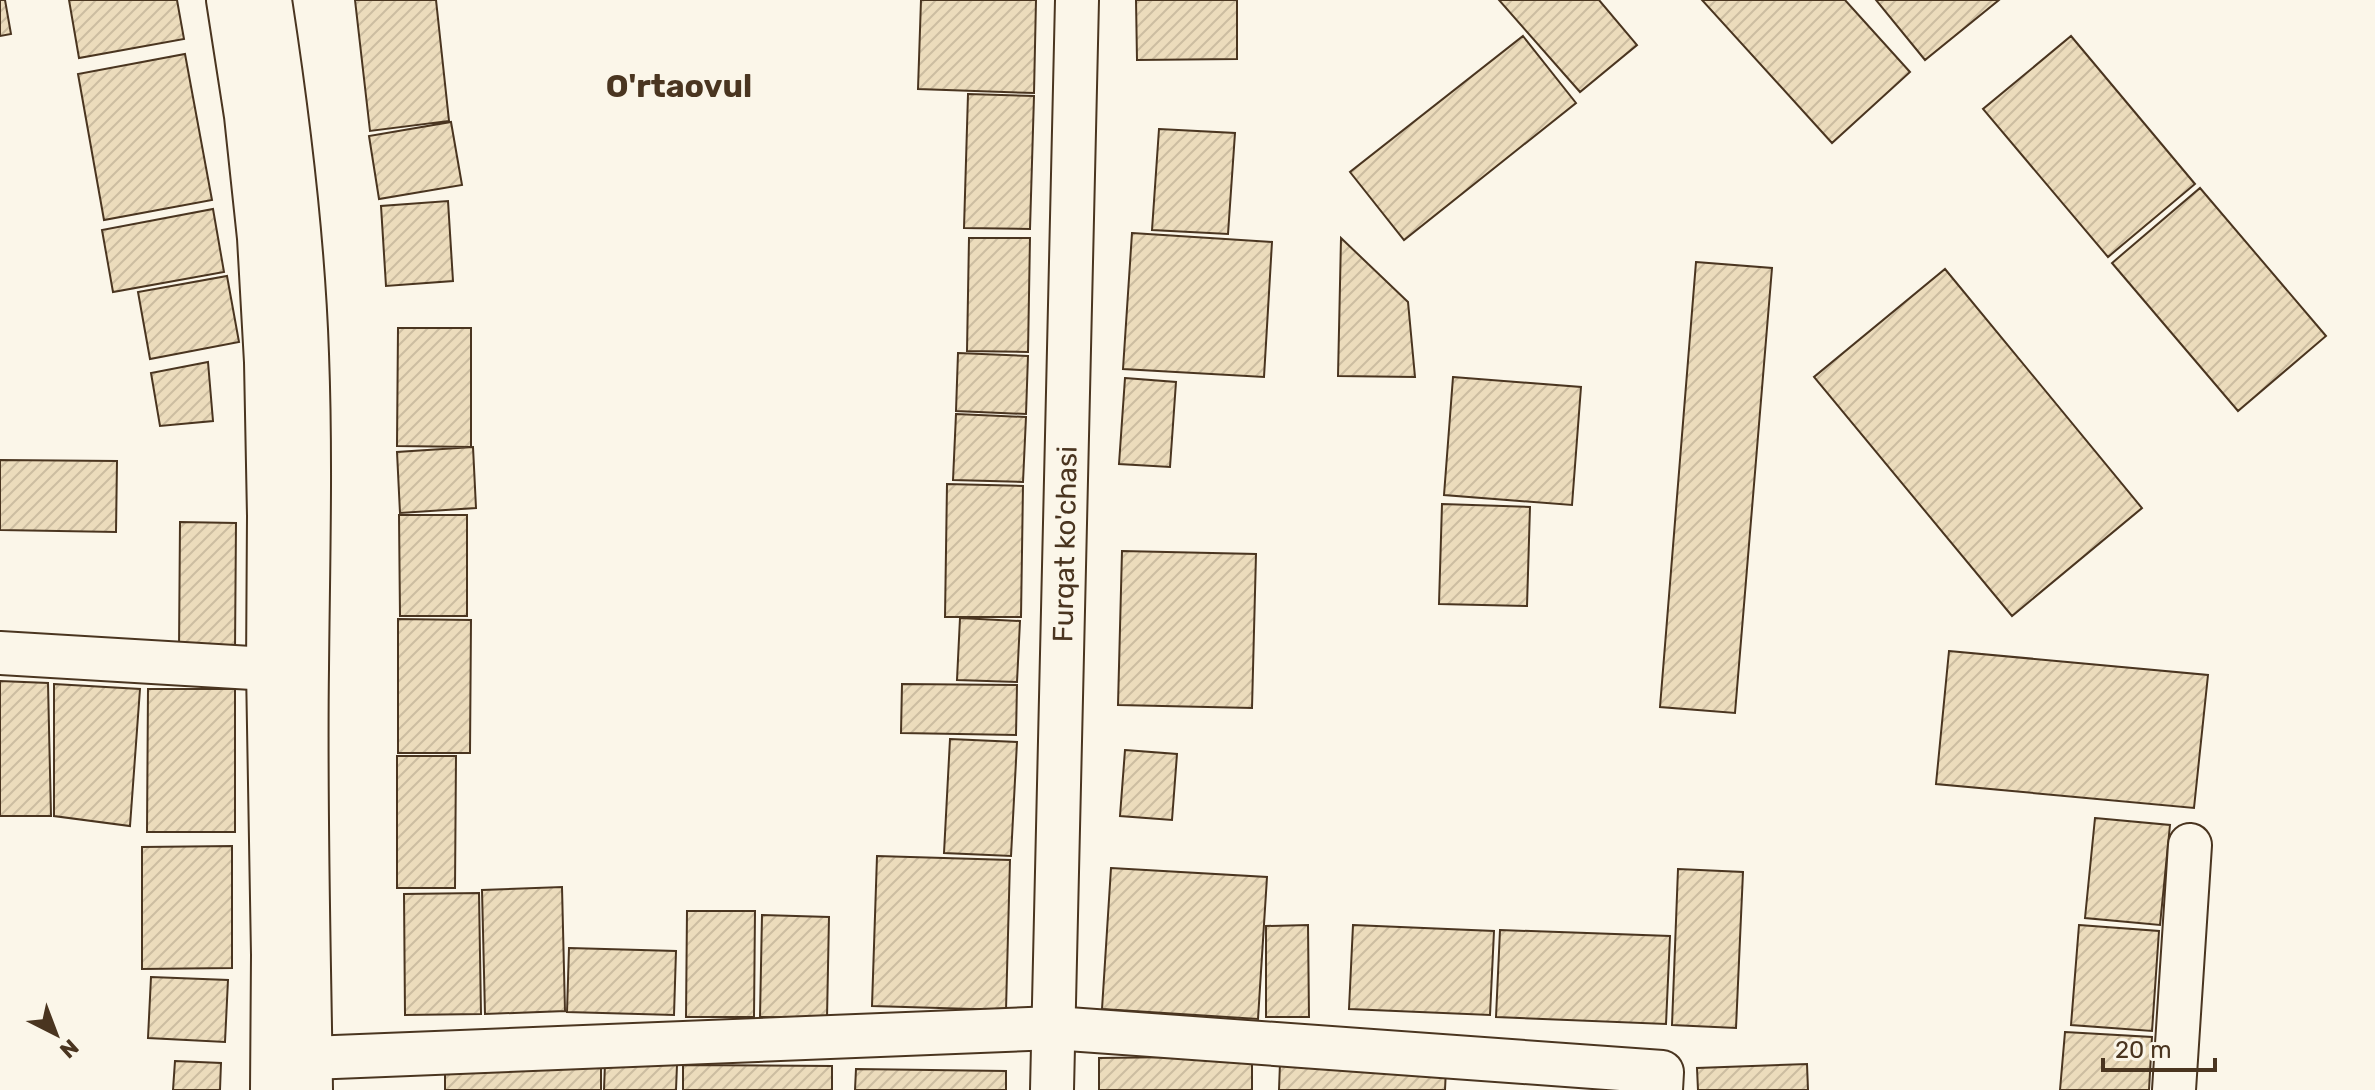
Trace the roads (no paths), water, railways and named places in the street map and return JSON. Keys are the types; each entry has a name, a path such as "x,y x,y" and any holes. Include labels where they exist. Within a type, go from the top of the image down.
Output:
{"main road":[{"path":"229,0 247,116 260,238 268,408 273,1090"},
{"path":"269,0 286,111 306,352 310,508 306,669 310,1074"}],"street":[{"name":"Furqat ko'chasi","path":"1052,1090 1077,0"},
{"path":"0,653 269,669"},
{"path":"2174,1090 2190,845"},
{"path":"310,1074 1054,1028 1662,1072 1661,1090"}],"district":[{"name":"O'rtaovul","path":"679,86"}]}
